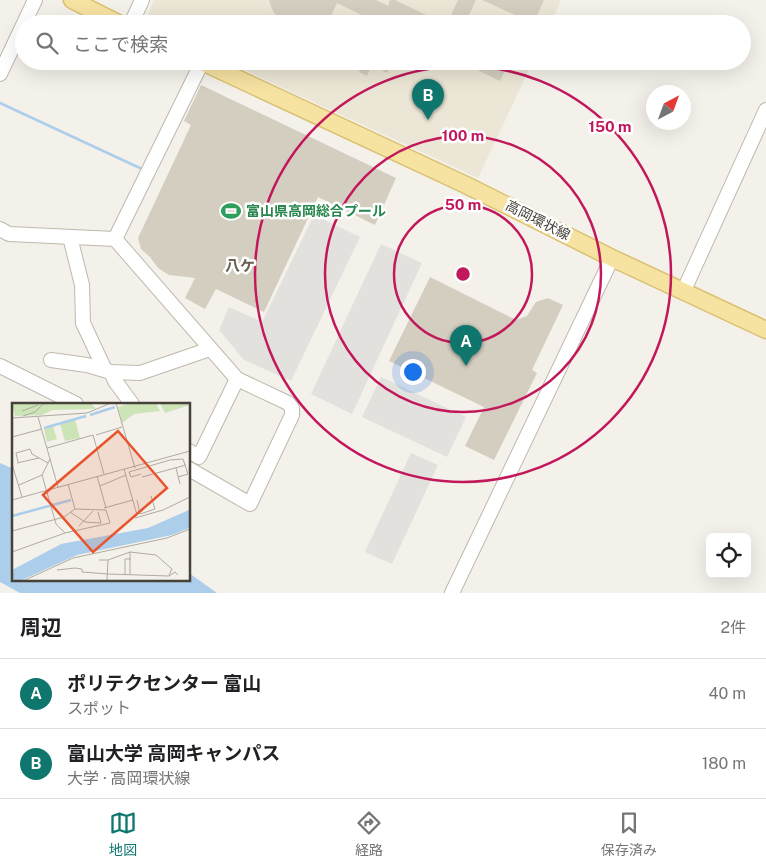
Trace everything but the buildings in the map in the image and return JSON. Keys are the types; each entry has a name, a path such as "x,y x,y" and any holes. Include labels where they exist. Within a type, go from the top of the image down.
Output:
{"main road":[{"path":"72,0 102,15"},
{"name":"高岡環状線","path":"218,70 466,185 612,258 684,290 766,330"}],"street":[{"path":"28,15 35,0"},
{"path":"135,15 142,0"},
{"path":"0,74 15,42"},
{"path":"116,239 197,70"},
{"path":"684,290 766,110"},
{"path":"0,229 9,234 116,239 237,379 288,403 292,408 292,414 250,504 190,470"},
{"path":"70,237 82,285 83,324 114,381 131,403"},
{"path":"452,593 612,258"},
{"path":"51,360 87,365 108,371 140,373 210,349"},
{"path":"0,366 74,403"},
{"path":"190,452 199,457 237,379"}],"shaded area":[{"path":"154,0 561,0 554,15 148,15"},
{"path":"244,70 529,70 478,178"},
{"path":"314,215 360,237 291,381 244,360 219,330 229,307 262,322"},
{"path":"381,244 422,263 352,414 311,394"},
{"path":"381,377 466,417 447,457 362,417"},
{"path":"411,453 438,465 392,564 365,552"}],"water":[{"path":"0,463 12,468 12,580 190,580 190,574 217,593 20,593 0,582"}],"waterway":[{"path":"0,103 142,169"}],"place":[{"name":"富山大学 高岡キャンパス","path":"428,120"},
{"name":"富山県高岡総合プール","path":"231,211"},
{"name":"ポリテクセンター 富山","path":"466,366"}],"district":[{"name":"八ケ","path":"240,266"}]}
